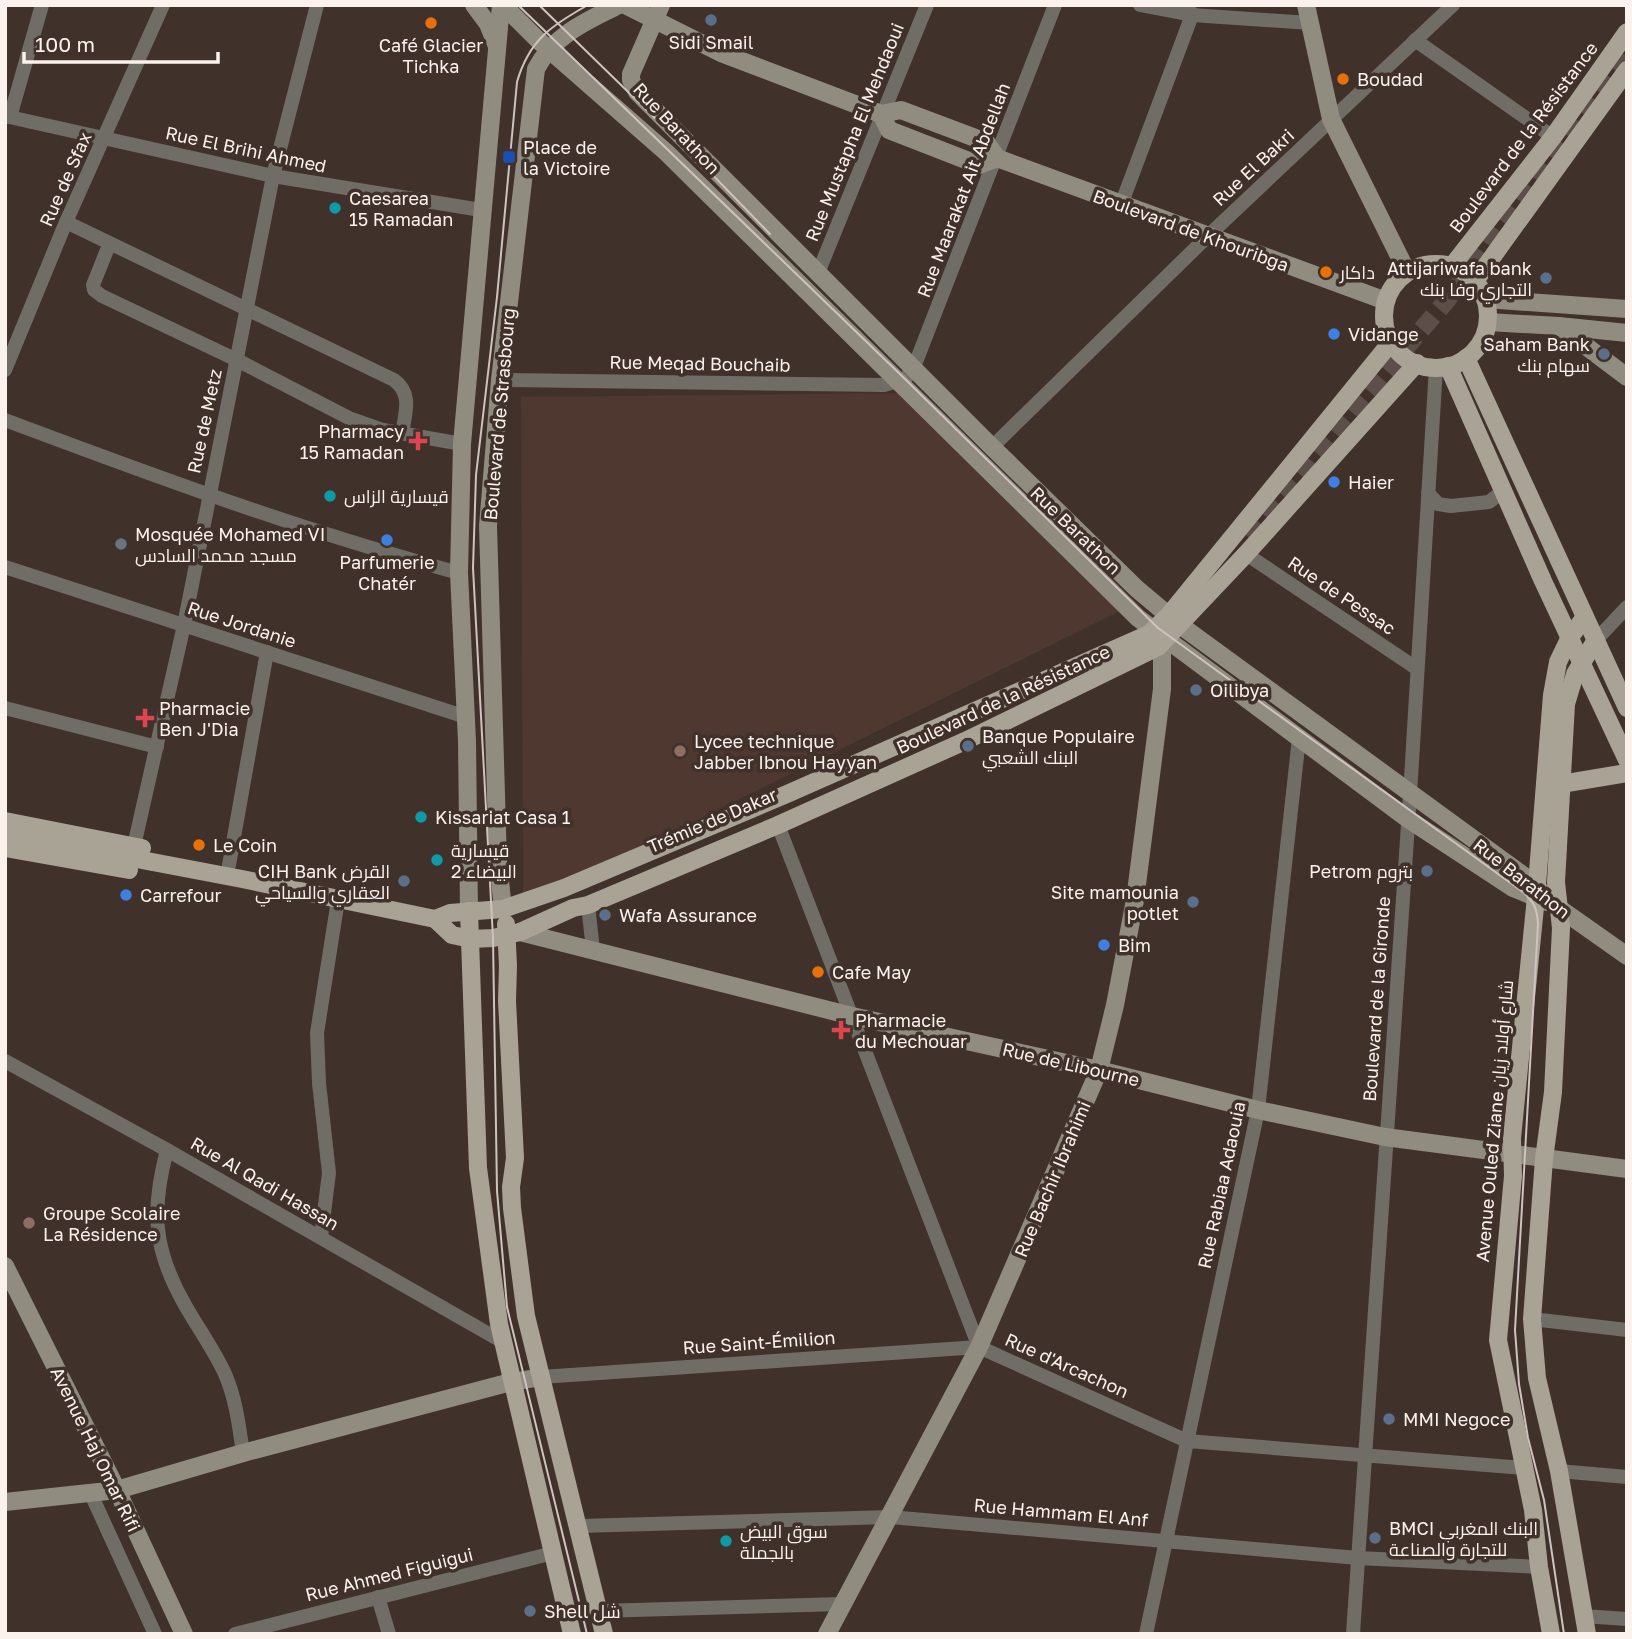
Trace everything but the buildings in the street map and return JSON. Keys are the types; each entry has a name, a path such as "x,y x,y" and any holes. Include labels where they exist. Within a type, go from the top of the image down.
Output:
{"main road":[{"name":"Boulevard de la Résistance","path":"1452,266 1552,136 1627,32"},
{"path":"1475,281 1627,70"},
{"path":"1431,264 1452,266 1475,281 1485,299 1488,322 1482,340 1466,358 1442,367 1417,363 1401,353 1392,341 1386,324 1386,301 1394,285 1407,272 1431,264"},
{"name":"Boulevard de la Résistance","path":"5,848 232,888 242,879 435,919 452,934 471,939 514,934 778,825 1124,666 1161,639 1392,341"},
{"path":"1466,358 1627,708"},
{"name":"Boulevard de la Résistance","path":"1174,620 1246,554 1417,363"},
{"path":"1442,367 1503,491 1582,662 1587,679 1627,760"},
{"name":"Avenue Ouled Ziane شارع أولاد زيان","path":"1551,1634 1539,1567 1533,1510 1498,1340 1513,1176 1512,1138 1552,695 1558,662 1570,637 1585,617"},
{"name":"Boulevard de la Résistance","path":"435,919 450,913 503,909 564,888 1161,639"},
{"path":"1585,1625 1559,1471 1536,1378 1532,1320 1544,1158 1553,1092 1561,928 1556,882 1566,704 1570,686 1596,640"},
{"name":"Trémie de Dakar","path":"564,888 593,883 1097,668 733,835 609,887 581,906"},
{"path":"1561,785 1627,773"},
{"path":"5,821 234,866 242,879"},
{"path":"5,834 242,879"},
{"path":"503,909 514,934 507,1001 515,1158 511,1187 526,1317 604,1634"},
{"path":"469,911 478,1168 503,1342 572,1634"}],"street":[{"path":"8,116 42,5"},
{"name":"Rue de Sfax","path":"5,370 66,222 163,5"},
{"name":"Rue de Metz","path":"134,846 184,625 273,176 317,5"},
{"path":"474,5 488,24 496,44"},
{"path":"502,5 667,153 1161,639 1408,819 1513,888 1536,892"},
{"name":"Boulevard de Strasbourg","path":"469,911 466,717 459,573 463,444 481,210 502,5"},
{"name":"Boulevard de Strasbourg","path":"503,909 498,862 488,526 500,380 536,69 561,37 576,26 619,5"},
{"name":"Boulevard de Khouribga","path":"625,5 658,13 721,53 881,114 889,130 979,165 996,158 1386,301"},
{"name":"Rue Mustapha El Mehdaoui","path":"818,273 927,5"},
{"name":"Rue Maarakat Ait Abdellah","path":"898,382 910,374 914,367 1055,5"},
{"path":"1140,5 1310,23"},
{"path":"1307,5 1331,119 1407,272"},
{"name":"Rue El Bakri","path":"992,447 1209,235 1453,5"},
{"path":"1121,205 1189,10"},
{"name":"Rue Barathon","path":"658,13 631,74 637,92 1137,589 1174,620 1536,892 1627,956"},
{"path":"1415,40 1552,136"},
{"name":"Rue El Brihi Ahmed","path":"8,116 273,176 481,210"},
{"path":"66,222 400,385 407,395 402,434"},
{"path":"109,245 93,285 98,293 349,418 383,430 463,444"},
{"path":"1485,299 1627,309"},
{"path":"1488,322 1627,333"},
{"path":"1559,326 1627,377"},
{"name":"Boulevard de la Gironde","path":"1353,1634 1428,493 1442,367"},
{"name":"Rue Meqad Bouchaib","path":"500,380 884,385 898,382"},
{"path":"5,420 208,496 345,542 459,573"},
{"path":"1428,493 1438,504 1451,506 1489,502 1503,491"},
{"name":"Rue de Pessac","path":"1246,554 1416,668"},
{"name":"Rue Jordanie","path":"5,567 466,717"},
{"path":"1596,640 1627,607"},
{"name":"Rue Bachir Ibrahimi","path":"827,1634 979,1347 1099,1070 1115,1005 1135,900 1162,689 1161,639"},
{"path":"229,865 267,652"},
{"path":"5,708 156,747"},
{"name":"Rue Rabiaa Adaouia","path":"1146,1634 1258,1110 1299,738"},
{"name":"Rue d'Arcachon","path":"778,825 979,1347 1187,1441 1524,1468"},
{"path":"321,1237 329,1173 319,1083 317,1032 338,900"},
{"path":"581,906 593,950"},
{"name":"Rue de Libourne","path":"514,934 593,950 852,1016 1099,1070 1258,1110 1385,1138 1627,1169"},
{"name":"Rue Al Qadi Hassan","path":"5,1061 503,1342"},
{"path":"167,1150 156,1206 162,1251 174,1284 224,1371 236,1408 243,1453"},
{"name":"Avenue Haj Omar Rifi","path":"5,1266 117,1490 184,1634"},
{"path":"1532,1320 1627,1330"},
{"name":"Rue Saint-Émilion","path":"541,1377 979,1347"},
{"path":"5,1502 117,1490 243,1453 541,1377"},
{"path":"1559,1471 1627,1477"},
{"path":"90,1492 155,1634"},
{"name":"Rue Hammam El Anf","path":"579,1526 890,1517 1358,1558 1539,1567"},
{"name":"Rue Ahmed Figuigui","path":"235,1634 553,1553"},
{"path":"378,1597 389,1634"},
{"path":"599,1611 842,1604"},
{"path":"1585,1625 1627,1619"}],"shaded area":[{"name":"Lycee technique Jabber Ibnou Hayyan","path":"903,393 1122,610 552,892 523,902 521,397"}],"tunnel":[{"path":"1245,534 1448,299 1627,48"}],"tram line":[{"path":"518,5 1158,628 1523,892 1533,903 1538,924 1515,1330 1519,1384 1528,1438 1544,1500 1564,1634"},
{"path":"539,5 770,234"},
{"path":"587,1634 507,1307 497,1191 493,938 473,568 476,475 497,297 517,82 535,44 553,27 588,5"}],"place":[{"name":"Sidi Smail","path":"711,20"},
{"name":"Café Glacier Tichka","path":"431,23"},
{"name":"Boudad","path":"1343,79"},
{"name":"Place de la Victoire","path":"509,157"},
{"name":"Caesarea 15 Ramadan","path":"335,208"},
{"name":"داكار","path":"1326,272"},
{"name":"Attijariwafa bank التجاري وفا بنك","path":"1546,278"},
{"name":"Vidange","path":"1334,334"},
{"name":"Saham Bank سهام بنك","path":"1604,354"},
{"name":"Pharmacy 15 Ramadan","path":"418,441"},
{"name":"Haier","path":"1334,482"},
{"name":"قيسارية الزاس","path":"330,496"},
{"name":"Parfumerie Chatér","path":"387,540"},
{"name":"Mosquée Mohamed VI مسجد محمد السادس","path":"121,544"},
{"name":"Oilibya","path":"1196,690"},
{"name":"Pharmacie Ben J'Dia","path":"145,718"},
{"name":"Banque Populaire البنك الشعبي","path":"968,746"},
{"name":"Lycee technique Jabber Ibnou Hayyan","path":"680,751"},
{"name":"Kissariat Casa 1","path":"421,817"},
{"name":"Le Coin","path":"199,845"},
{"name":"قيسارية البيضاء 2","path":"437,860"},
{"name":"Petrom بتروم","path":"1427,871"},
{"name":"CIH Bank القرض العقاري والسياحي","path":"404,881"},
{"name":"Carrefour","path":"126,895"},
{"name":"Site mamounia potlet","path":"1193,902"},
{"name":"Wafa Assurance","path":"605,915"},
{"name":"Bim","path":"1104,945"},
{"name":"Cafe May","path":"818,972"},
{"name":"Pharmacie du Mechouar","path":"841,1030"},
{"name":"Groupe Scolaire La Résidence","path":"29,1223"},
{"name":"MMI Negoce","path":"1389,1419"},
{"name":"BMCI البنك المغربي للتجارة والصناعة","path":"1375,1538"},
{"name":"سوق البيض بالجملة","path":"726,1541"},
{"name":"Shell شل","path":"530,1611"}]}
